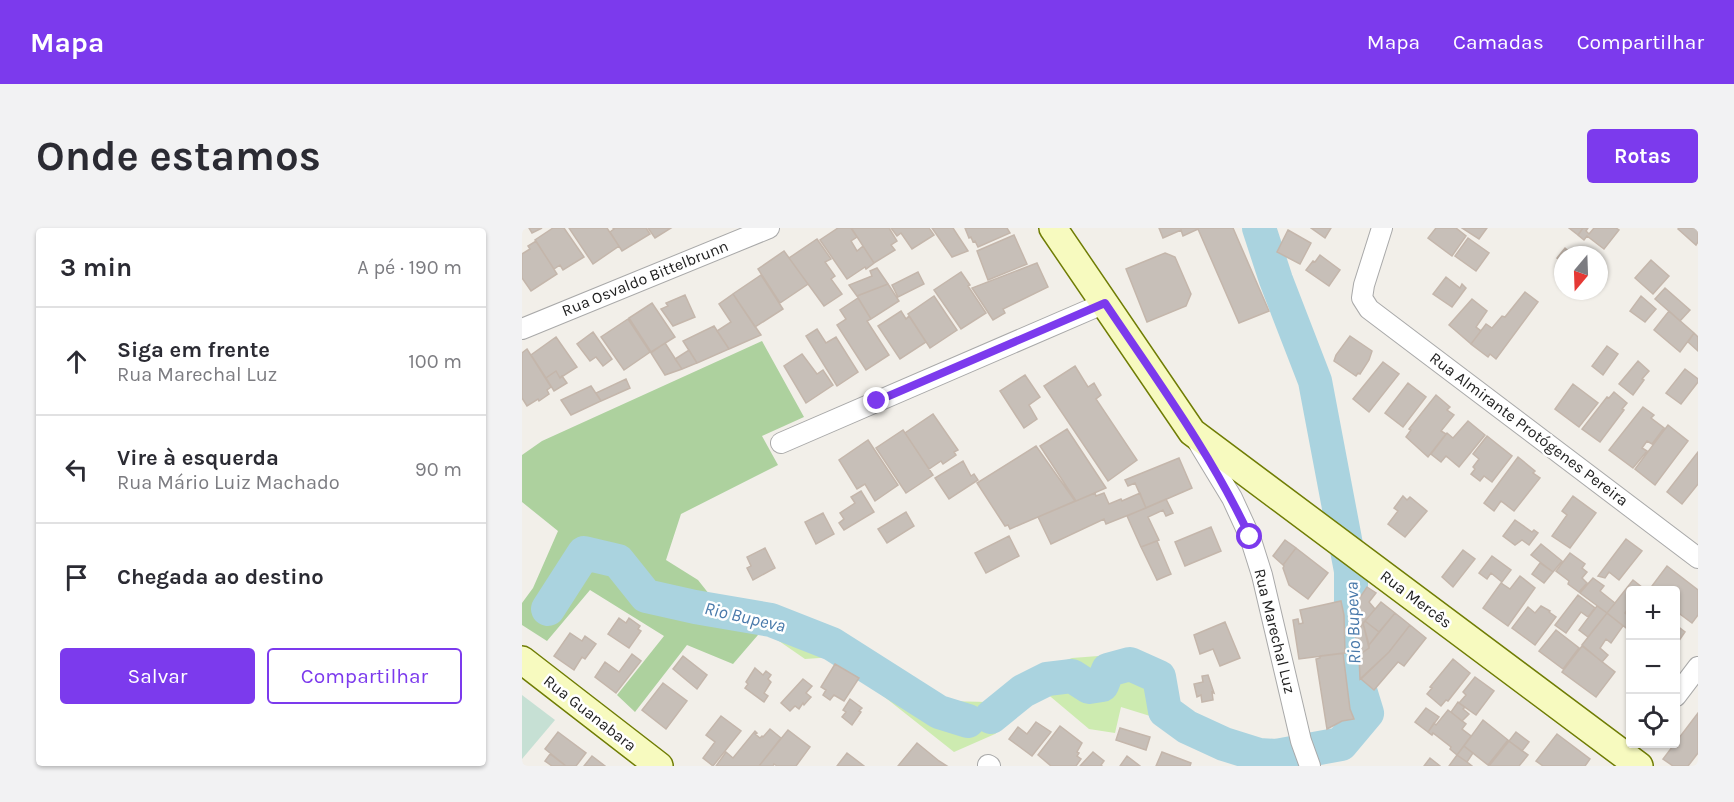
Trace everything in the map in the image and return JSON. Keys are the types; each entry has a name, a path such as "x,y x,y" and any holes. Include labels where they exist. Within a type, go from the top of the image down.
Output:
{"main road":[{"name":"Rua Marechal Luz","path":"1053,228 1192,432"},
{"name":"Rua Mercês","path":"1192,432 1632,758"},
{"name":"Rua Guanabara","path":"522,660 659,766"}],"street":[{"name":"Rua Osvaldo Bittelbrunn","path":"522,329 769,228"},
{"name":"Rua Almirante Protógenes Pereira","path":"1382,228 1364,285 1362,298 1369,309 1698,558"},
{"path":"781,442 1105,303"},
{"name":"Rua Marechal Luz","path":"1192,432 1232,498 1250,537 1262,575 1301,741 1310,765"},
{"path":"1677,694 1698,666"}],"green space":[{"path":"762,341 804,417 762,436 778,465 681,514 666,560 698,580 713,599 769,612 771,620 733,664 687,645 635,712 617,695 664,636 590,590 547,641 522,625 522,603 533,588 558,531 522,502 522,455 542,441"},
{"path":"769,612 851,641 947,701 987,702 1017,678 1072,658 1138,653 1160,669 1178,713 1209,729 1240,740 1280,748 1286,766 1253,766 1165,731 1163,720 1121,707 1115,733 1089,729 1045,692 995,734 954,752 834,657 805,659 763,630 771,620"},
{"path":"522,695 555,720 522,759"}],"building":[{"path":"529,228 542,228 532,233"},
{"path":"553,228 564,228 584,257 563,270 560,265 554,269 535,240"},
{"path":"569,228 607,228 619,246 593,264"},
{"path":"613,228 646,228 650,234 622,251 610,232"},
{"path":"648,228 671,228 655,238"},
{"path":"838,228 851,228 857,237 851,241 857,251 863,246 874,263 847,279 820,240"},
{"path":"853,228 889,228 897,241 891,245 895,250 874,263"},
{"path":"891,228 929,228 934,235 912,249 901,233 897,236"},
{"path":"932,228 953,228 968,251 952,257"},
{"path":"965,228 1007,228 1010,233 978,247 971,237 969,238"},
{"path":"1159,228 1233,228 1269,311 1239,323 1198,229 1183,236 1181,230 1163,238"},
{"path":"1311,228 1331,228 1325,238"},
{"path":"1436,228 1456,228 1466,236 1452,256 1428,238"},
{"path":"1462,228 1487,228 1479,239"},
{"path":"1569,228 1583,228 1578,235"},
{"path":"1583,228 1588,228 1586,231 1589,234 1594,228 1619,230 1606,246 1600,246 1587,236 1584,240 1578,235"},
{"path":"1698,228 1696,245 1678,229"},
{"path":"1288,230 1311,243 1300,264 1277,252"},
{"path":"1014,235 1027,264 988,280 977,251"},
{"path":"1468,238 1489,253 1476,271 1455,256"},
{"path":"817,239 831,259 825,262 835,276 831,279 842,294 824,306 789,258"},
{"path":"536,241 557,274 531,291 522,278 522,254"},
{"path":"784,251 808,284 780,303 758,269"},
{"path":"1165,253 1175,257 1191,294 1186,306 1147,322 1126,269"},
{"path":"1320,255 1340,270 1329,286 1306,270"},
{"path":"1651,260 1669,276 1653,294 1635,278"},
{"path":"1037,263 1048,287 1003,309 1005,313 993,320 972,288"},
{"path":"877,268 888,284 857,296 849,285 872,276 870,271"},
{"path":"918,272 924,284 898,297 892,285"},
{"path":"961,272 986,313 961,329 934,290"},
{"path":"761,275 783,309 755,327 733,294"},
{"path":"1446,277 1460,288 1462,284 1466,288 1452,307 1433,294"},
{"path":"888,284 899,301 871,319 857,296"},
{"path":"1665,288 1690,310 1680,321 1655,299"},
{"path":"1525,292 1538,302 1496,359 1490,354 1488,357 1471,344 1486,324 1492,328 1502,316 1505,317"},
{"path":"733,294 761,335 729,349 717,331 731,322 719,304"},
{"path":"685,295 695,317 673,326 661,309 668,306 666,303"},
{"path":"934,296 957,330 930,348 908,314"},
{"path":"1641,296 1656,309 1645,322 1630,311"},
{"path":"858,298 871,319 867,321 889,355 866,370 837,325 846,319 840,310"},
{"path":"1472,299 1487,311 1476,327 1481,331 1471,344 1449,325"},
{"path":"652,303 675,337 651,352 629,318"},
{"path":"901,311 906,319 909,316 926,342 900,359 878,326"},
{"path":"1669,311 1694,333 1680,352 1654,330"},
{"path":"628,319 650,352 624,370 601,337"},
{"path":"714,326 729,349 697,363 683,341"},
{"path":"817,329 826,343 836,337 858,372 837,386 806,336"},
{"path":"593,332 612,359 603,366 596,357 590,361 577,344"},
{"path":"1694,333 1698,337 1698,351 1688,342"},
{"path":"1350,336 1372,351 1369,360 1360,374 1356,376 1334,361"},
{"path":"556,337 577,367 560,378 556,371 546,378 531,355"},
{"path":"665,343 682,369 665,375 651,353"},
{"path":"1607,346 1618,354 1603,375 1592,366"},
{"path":"527,349 551,387 547,390 549,394 527,406 522,398 522,353"},
{"path":"689,350 697,363 682,369 675,359"},
{"path":"802,354 817,374 823,370 833,385 806,403 784,366"},
{"path":"1638,361 1649,371 1633,395 1619,384"},
{"path":"1383,362 1399,374 1369,412 1353,399"},
{"path":"1075,366 1088,387 1094,383 1101,395 1096,399 1137,460 1108,481 1044,386"},
{"path":"1685,369 1698,379 1698,382 1681,404 1666,393"},
{"path":"556,371 567,383 554,391 546,378"},
{"path":"1025,375 1040,397 1029,405 1037,419 1024,428 1000,391"},
{"path":"626,379 630,388 601,401 596,393"},
{"path":"1408,383 1426,397 1403,427 1385,413"},
{"path":"1573,384 1598,403 1579,427 1555,409"},
{"path":"591,386 601,401 571,415 561,400"},
{"path":"1614,392 1627,403 1600,442 1582,429 1607,397 1609,398"},
{"path":"1436,395 1450,407 1447,410 1454,415 1441,431 1446,434 1428,457 1406,437 1411,430 1409,429"},
{"path":"1643,407 1654,415 1651,418 1664,428 1652,444 1647,441 1642,448 1647,451 1633,468 1609,450"},
{"path":"933,414 958,450 954,452 956,455 943,464 941,461 929,469 905,433"},
{"path":"1468,421 1485,435 1459,467 1446,456 1441,462 1431,454 1447,433 1453,438"},
{"path":"1668,425 1688,441 1655,485 1635,469"},
{"path":"1067,429 1106,488 1076,501 1040,446"},
{"path":"903,430 933,475 906,493 876,448"},
{"path":"1487,436 1512,456 1492,482 1484,476 1480,481 1471,474 1479,459 1473,454"},
{"path":"868,440 898,485 875,501 865,484 857,489 839,460"},
{"path":"1036,446 1075,501 1010,529 1008,525 1005,526 977,483"},
{"path":"1698,452 1698,484 1682,504 1667,492"},
{"path":"1518,457 1540,478 1514,511 1501,501 1494,511 1484,503"},
{"path":"1179,458 1192,488 1146,508 1135,483 1128,486 1125,480"},
{"path":"963,461 971,476 974,474 978,480 949,499 935,478"},
{"path":"861,491 874,512 844,530 839,523 844,519 840,513 855,503 851,497"},
{"path":"1095,493 1096,496 1104,493 1109,504 1140,493 1146,508 1106,524 1104,519 1051,544 1038,517"},
{"path":"1403,496 1407,500 1410,497 1427,511 1405,537 1388,524 1398,511 1394,508"},
{"path":"1573,496 1596,513 1570,548 1552,536 1567,515 1562,511"},
{"path":"1166,499 1173,513 1166,516 1163,510 1148,517 1159,540 1141,547 1127,516"},
{"path":"906,512 914,526 887,543 878,529"},
{"path":"823,513 834,534 816,544 805,522"},
{"path":"1515,520 1532,532 1534,530 1538,533 1529,545 1522,540 1515,545 1503,536"},
{"path":"1211,527 1221,551 1185,566 1175,542"},
{"path":"1009,536 1019,556 986,573 975,553"},
{"path":"1626,539 1642,551 1619,580 1609,572 1605,578 1598,576"},
{"path":"1285,540 1296,548 1283,565 1273,556"},
{"path":"1157,541 1171,574 1157,580 1141,547"},
{"path":"1541,544 1562,561 1553,572 1531,555"},
{"path":"765,548 775,568 753,580 747,568 751,566 747,557"},
{"path":"1296,548 1328,573 1308,599 1289,585 1283,568"},
{"path":"1463,550 1475,559 1453,587 1442,577"},
{"path":"1570,553 1585,564 1582,568 1587,572 1582,578 1587,583 1579,592 1556,571"},
{"path":"1492,556 1511,570 1502,582 1491,573 1487,579 1479,573"},
{"path":"1540,563 1553,572 1544,583 1532,574"},
{"path":"1667,566 1698,590 1698,615 1692,623 1680,614 1680,586 1652,586"},
{"path":"1520,576 1535,588 1508,626 1483,608 1501,583 1510,589"},
{"path":"1593,578 1604,586 1600,591 1615,603 1607,613 1580,593"},
{"path":"1633,580 1640,586 1628,586"},
{"path":"1367,587 1376,593 1369,602 1375,609 1357,631 1352,606 1357,594 1361,596"},
{"path":"1626,589 1626,628 1607,613"},
{"path":"1578,595 1595,608 1588,617 1581,612 1566,633 1555,625"},
{"path":"1341,601 1344,615 1345,653 1299,659 1293,620 1298,619 1299,624 1303,623 1300,610"},
{"path":"1381,602 1395,613 1379,632 1365,621"},
{"path":"1541,606 1556,617 1535,645 1512,628 1528,607 1535,613"},
{"path":"1597,606 1607,613 1588,637 1579,630"},
{"path":"1395,613 1410,625 1389,652 1360,679 1359,655 1369,648"},
{"path":"1607,613 1623,626 1611,643 1606,639 1600,648 1608,655 1602,662 1582,645"},
{"path":"619,618 626,623 629,618 640,626 638,629 641,631 629,648 608,634"},
{"path":"1365,621 1379,632 1369,645 1363,623"},
{"path":"1225,622 1240,658 1220,666 1213,649 1200,654 1194,635"},
{"path":"1363,623 1369,648 1359,655 1355,634"},
{"path":"1410,625 1426,638 1404,666 1398,662 1374,690 1361,679 1389,652"},
{"path":"1680,628 1685,632 1680,639"},
{"path":"1556,630 1579,648 1563,669 1539,651"},
{"path":"570,633 582,641 585,636 596,644 585,659 582,657 574,670 554,656"},
{"path":"1582,646 1615,672 1596,697 1562,672"},
{"path":"1343,653 1350,709 1354,719 1342,721 1327,729 1316,659 1320,656"},
{"path":"632,654 641,661 616,693 595,677 605,662 619,672"},
{"path":"683,656 707,675 697,689 673,669"},
{"path":"1453,659 1470,673 1448,701 1446,700 1441,706 1427,694"},
{"path":"835,664 859,678 844,701 834,695 830,700 823,695 826,690 821,687"},
{"path":"755,668 763,675 766,671 771,675 768,679 771,682 764,693 768,696 764,702 745,688"},
{"path":"1208,675 1214,693 1212,692 1213,700 1202,702 1201,695 1197,697 1194,684 1203,682 1202,676"},
{"path":"1475,677 1494,691 1476,715 1459,703 1466,695 1463,692"},
{"path":"803,679 812,686 806,693 811,697 799,709 795,706 790,711 781,703"},
{"path":"663,683 687,701 666,729 642,710"},
{"path":"850,699 862,708 852,725 842,717 846,712 843,710"},
{"path":"1458,702 1469,714 1462,721 1451,712"},
{"path":"1426,708 1439,717 1428,732 1415,722"},
{"path":"1448,710 1466,724 1462,729 1471,736 1457,755 1450,749 1451,747 1433,733 1432,735 1428,732"},
{"path":"1698,713 1698,753 1688,766 1673,766 1663,759 1671,748 1680,748 1680,737"},
{"path":"721,716 741,731 713,766 703,758 715,742 706,735"},
{"path":"1483,720 1508,740 1488,765 1464,746"},
{"path":"1036,722 1051,732 1032,756 1009,739 1018,727 1027,734"},
{"path":"1060,726 1082,743 1077,752 1079,753 1077,756 1081,759 1076,766 1051,766 1038,755"},
{"path":"1120,728 1150,737 1146,750 1116,740"},
{"path":"770,729 781,738 759,766 716,766 726,752 733,758 755,731 760,738"},
{"path":"788,730 810,747 796,766 774,764 773,766 759,766"},
{"path":"558,732 586,753 576,766 566,766 545,749"},
{"path":"1516,732 1529,742 1522,751 1509,741"},
{"path":"1557,734 1590,759 1585,766 1543,766 1536,761"},
{"path":"1509,741 1528,755 1519,766 1489,766"},
{"path":"917,743 939,761 947,766 898,766"},
{"path":"1464,746 1473,753 1467,762 1457,755"},
{"path":"1093,752 1104,761 1102,766 1080,766"},
{"path":"1162,752 1191,763 1190,766 1156,766"},
{"path":"847,753 864,766 837,766"},
{"path":"550,754 566,766 552,766 545,761"},
{"path":"1457,755 1467,762 1472,766 1449,766"},
{"path":"592,756 605,766 584,766"},
{"path":"1127,756 1140,766 1120,766"},
{"path":"1430,758 1440,766 1424,766"}],"waterway":[{"name":"Rio Bupeva","path":"991,717 1023,691 1047,679 1072,676 1089,687 1102,685 1108,670 1130,664 1159,677 1165,711 1187,727 1224,744 1259,755 1276,756 1341,744 1367,713 1356,677 1351,634 1351,571 1315,381 1276,280 1259,228"},
{"name":"Rio Bupeva","path":"548,609 584,553 618,561 646,596 771,620 832,644 939,712 968,721"}],"route":[{"path":"877,401 1105,303 1192,432 1232,498 1250,537"}]}
